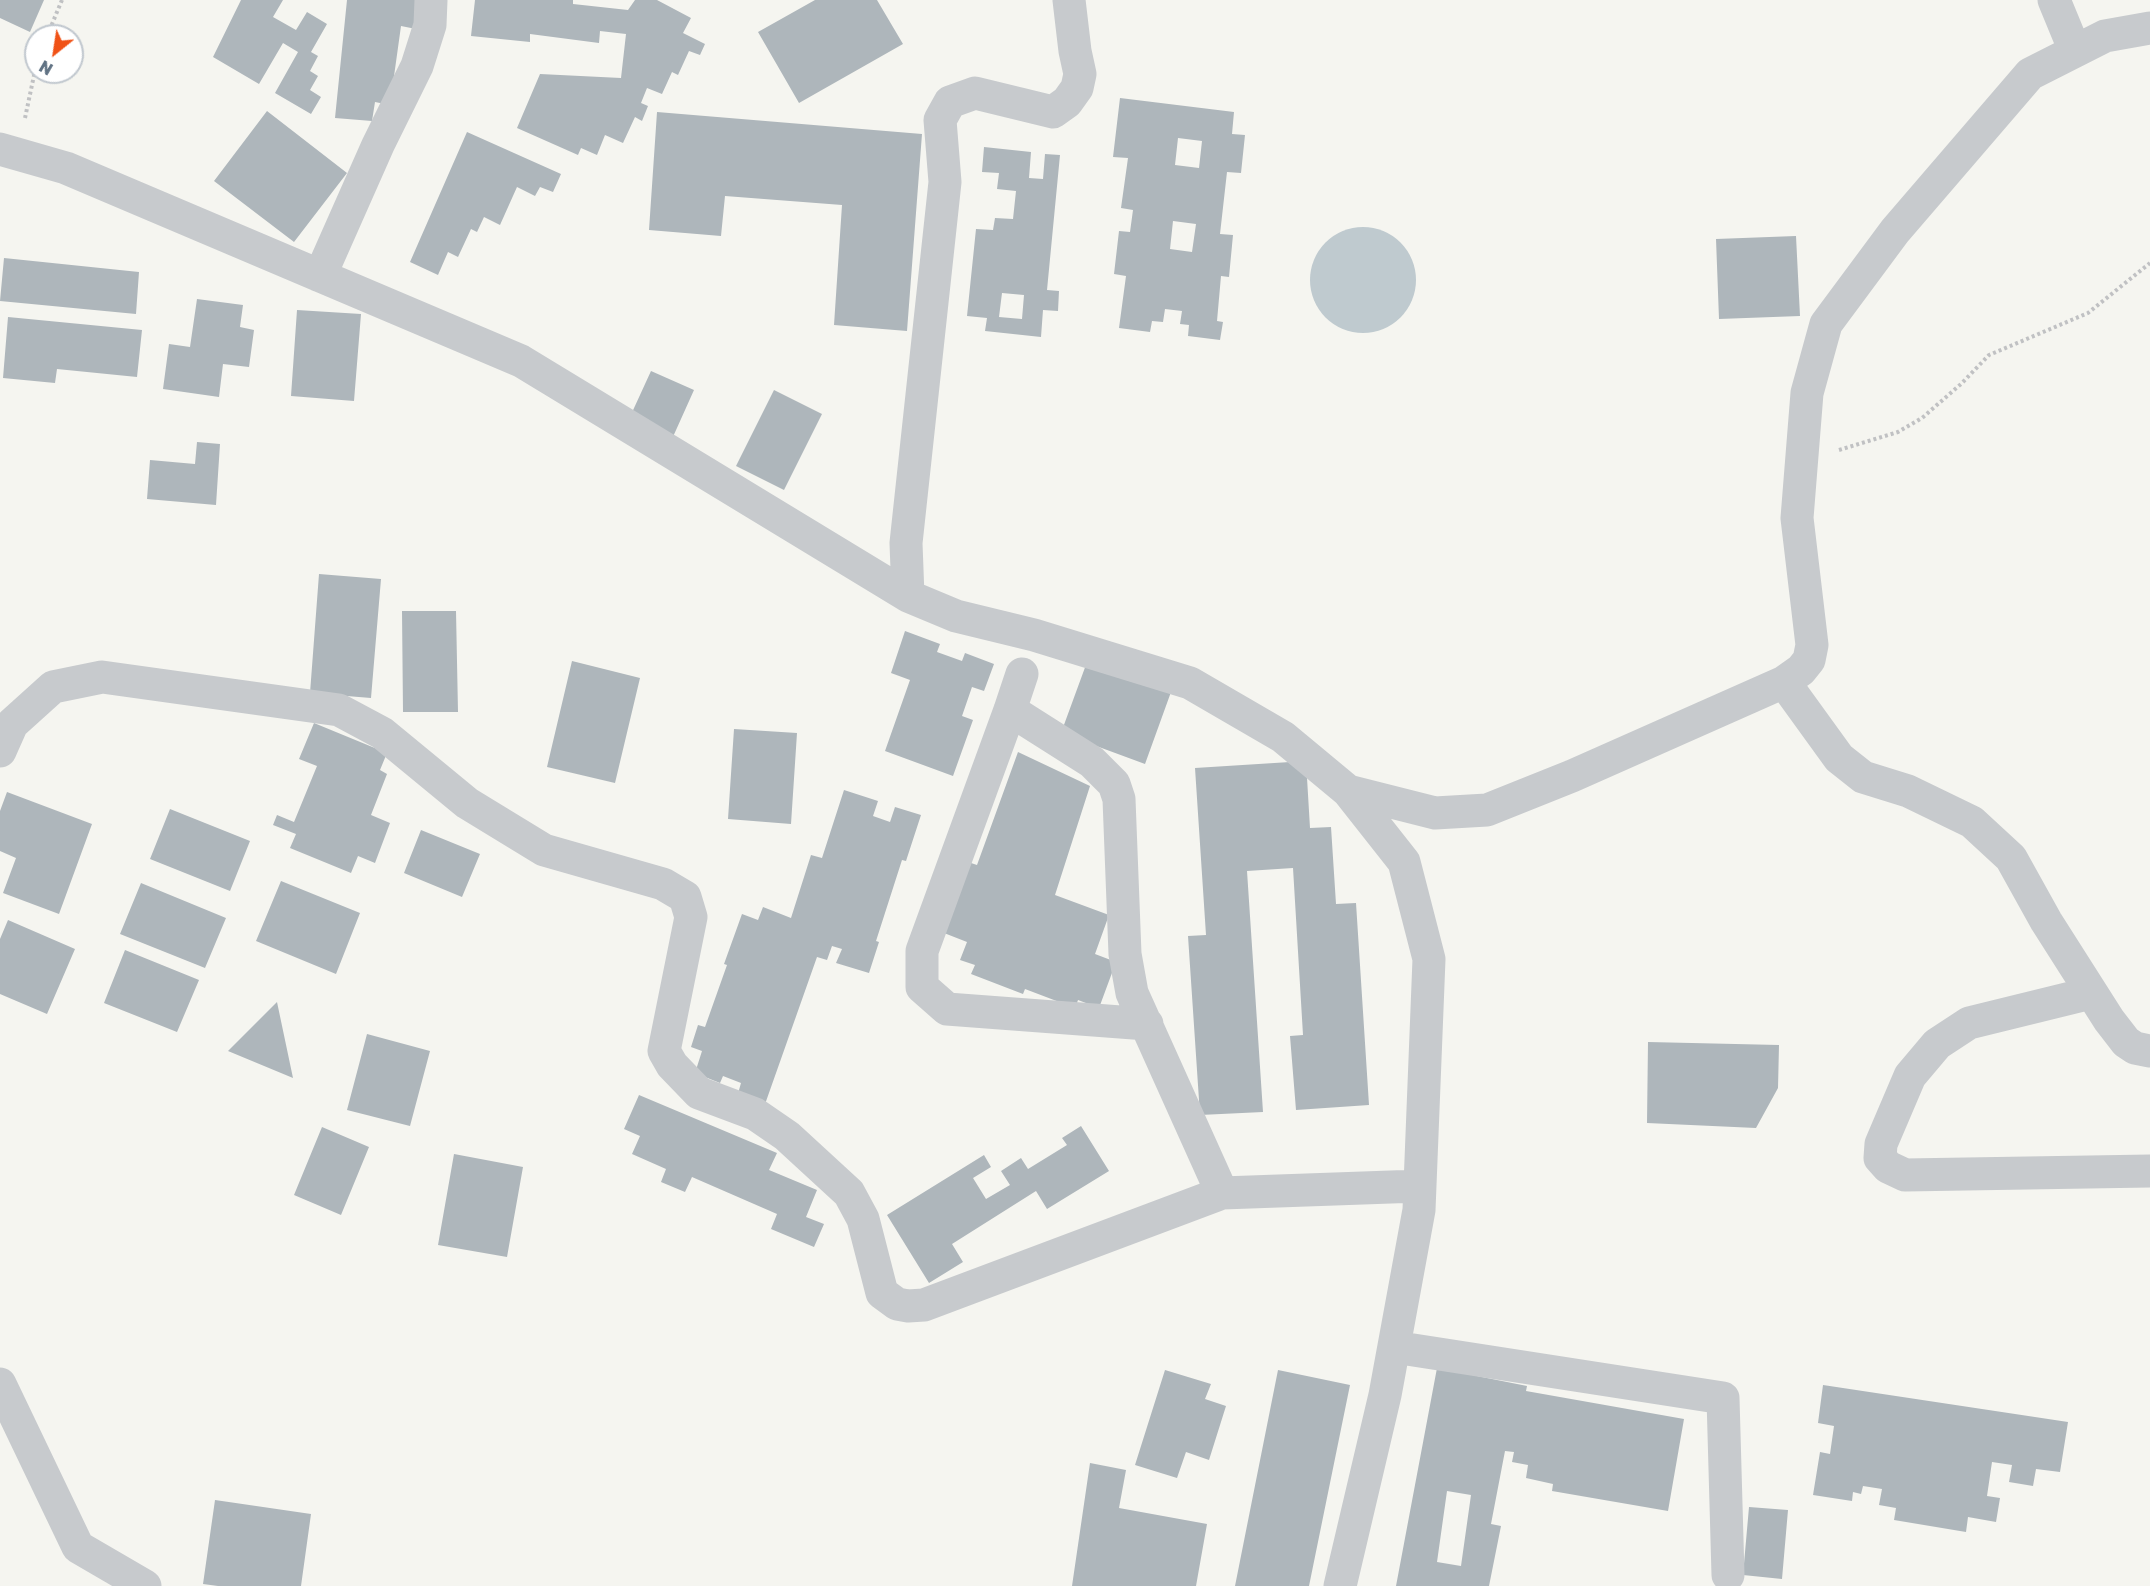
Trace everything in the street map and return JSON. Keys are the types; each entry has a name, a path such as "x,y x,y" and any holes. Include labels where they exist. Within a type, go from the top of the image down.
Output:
{"street":[{"path":"320,276 378,145 417,66 430,25 431,0"},
{"path":"908,596 906,543 945,182 940,120 950,102 975,93 1053,112 1067,102 1077,88 1080,74 1069,0"},
{"path":"2054,0 2075,51"},
{"path":"1348,791 1435,813 1487,810 1572,776 1784,682 1801,670 1809,660 1812,645 1797,518 1801,461 1807,393 1826,324 1895,231 2030,74 2105,36 2150,28"},
{"path":"8,151 66,168 520,360 908,596 956,616 1027,657 1190,683 1283,736 1348,791 1404,862 1429,959 1419,1210 1385,1395 1340,1586"},
{"path":"1027,657 1010,710 922,951 922,987 947,1009 1147,1024"},
{"path":"0,751 12,724 53,687 102,677 339,710 382,733 467,803 544,850 663,884 685,897 691,917 664,1051 672,1065 699,1093 755,1114 787,1136 849,1192 863,1218 882,1293 897,1304 924,1305 1222,1193 1419,1186"},
{"path":"1784,682 1839,758 1863,777 1908,791 1972,822 2011,858 2046,921 2109,1020 2126,1042 2135,1048 2150,1051"},
{"path":"1010,710 1092,762 1114,784 1119,799 1125,954 1132,993 1222,1193"},
{"path":"2091,993 1970,1023 1937,1044 1910,1076 1881,1144 1880,1158 1888,1167 1905,1175 2150,1170"},
{"path":"1394,1347 1724,1398 1728,1575"},
{"path":"0,1384 78,1547 145,1586"}],"path":[{"path":"52,24 62,0"},
{"path":"8,151 30,84"},
{"path":"1801,461 1898,432 1922,418 1989,355 2088,313 2150,263"}],"shaded area":[{"path":"1363,227 1383,231 1400,243 1412,260 1416,280 1412,300 1400,317 1383,329 1363,333 1343,329 1326,317 1314,300 1310,280 1314,260 1326,243 1343,231"}],"building":[{"path":"0,0 44,0 34,24 24,24 24,29 0,18"},
{"path":"241,0 283,0 273,17 296,30 307,12 327,24 311,52 318,56 310,71 318,76 310,90 321,97 311,114 275,93 298,52 283,43 259,84 213,57"},
{"path":"347,0 420,0 416,29 401,26 390,105 375,102 372,121 335,118"},
{"path":"475,0 573,0 573,4 628,10 635,0 657,0 691,18 683,33 705,44 700,55 689,51 678,75 672,72 662,94 647,88 641,103 648,106 642,121 635,117 623,143 605,135 597,155 581,148 578,155 517,128 540,74 621,78 626,34 600,31 599,43 530,34 530,42 471,36"},
{"path":"815,0 877,0 903,44 799,103 758,32"},
{"path":"1120,98 1234,112 1232,134 1245,135 1241,173 1227,172 1220,234 1233,235 1229,277 1221,276 1217,321 1223,322 1220,340 1188,336 1189,325 1180,324 1182,311 1165,309 1163,322 1152,321 1150,332 1119,328 1126,276 1114,274 1119,231 1130,232 1133,210 1121,208 1128,158 1113,157","holes":["1178,138 1202,141 1199,168 1175,165","1173,221 1196,224 1192,252 1170,249"]},
{"path":"267,111 347,173 294,242 214,181"},
{"path":"657,112 922,134 907,331 834,325 842,205 725,196 721,236 649,230"},
{"path":"467,132 561,174 553,192 540,187 535,196 517,187 500,225 484,217 477,232 471,229 458,257 448,252 438,275 410,262"},
{"path":"984,147 1031,152 1029,178 1043,179 1045,154 1060,155 1047,290 1059,291 1058,311 1043,310 1041,337 985,331 987,318 967,316 976,229 993,230 995,218 1013,219 1016,191 997,189 999,173 982,172","holes":["1002,293 1024,295 1022,319 999,317"]},
{"path":"1796,236 1800,316 1719,319 1716,239"},
{"path":"4,258 139,272 136,314 0,301"},
{"path":"197,299 243,305 240,327 254,330 249,367 223,364 219,397 163,389 169,344 190,347"},
{"path":"297,310 361,314 354,401 291,396"},
{"path":"8,317 142,330 137,377 57,369 55,383 3,378"},
{"path":"651,371 694,390 672,439 629,419"},
{"path":"774,390 822,414 784,490 736,466"},
{"path":"197,442 220,444 216,505 147,499 150,460 195,464"},
{"path":"319,574 381,579 371,698 310,693"},
{"path":"402,611 456,611 458,712 403,712"},
{"path":"905,631 940,644 937,652 962,661 965,653 994,664 984,691 972,687 962,716 973,720 953,776 885,751 910,680 891,673"},
{"path":"572,661 640,678 615,783 547,767"},
{"path":"1087,662 1171,692 1145,764 1061,733"},
{"path":"314,723 387,753 380,770 387,774 371,815 390,823 375,863 358,856 351,873 290,848 296,834 273,825 277,815 294,822 317,766 299,759"},
{"path":"734,729 797,733 791,824 728,819"},
{"path":"1018,752 1090,786 1055,895 1109,915 1095,954 1116,962 1099,1008 1078,1000 1075,1008 1025,989 1023,994 971,974 975,965 960,960 967,942 944,933 971,863 977,865"},
{"path":"1306,761 1310,828 1331,827 1336,904 1356,903 1369,1105 1296,1110 1290,1036 1303,1035 1293,868 1247,871 1263,1112 1200,1115 1188,936 1206,935 1195,768"},
{"path":"844,790 878,801 873,816 890,822 895,807 921,815 906,861 902,860 876,941 879,942 869,973 836,963 842,949 832,946 827,960 817,957 764,1107 737,1097 741,1083 723,1076 720,1083 695,1073 702,1051 691,1047 698,1025 705,1027 742,914 758,920 763,907 791,918 811,855 822,858"},
{"path":"7,792 92,824 59,914 3,893 16,858 0,851 0,811"},
{"path":"170,809 250,841 230,891 150,859"},
{"path":"421,830 480,854 462,897 404,873"},
{"path":"281,881 360,913 336,974 256,941"},
{"path":"141,883 226,918 205,968 120,934"},
{"path":"8,920 75,949 47,1014 0,994 0,939"},
{"path":"125,950 199,980 177,1032 104,1003"},
{"path":"277,1002 293,1078 228,1051"},
{"path":"367,1034 430,1051 410,1126 347,1110"},
{"path":"1648,1042 1779,1045 1778,1088 1756,1128 1647,1123"},
{"path":"639,1095 777,1153 769,1170 817,1190 806,1217 824,1224 814,1247 771,1229 777,1214 692,1177 685,1192 661,1182 666,1169 632,1154 640,1136 624,1129"},
{"path":"1081,1126 1109,1171 1047,1209 1036,1191 952,1244 963,1262 929,1283 887,1215 984,1155 991,1167 973,1178 986,1199 1010,1185 1001,1171 1021,1158 1028,1169 1067,1145 1062,1138"},
{"path":"322,1127 369,1147 341,1215 294,1195"},
{"path":"454,1154 523,1167 507,1257 438,1245"},
{"path":"1437,1368 1527,1386 1526,1391 1684,1419 1668,1511 1552,1491 1553,1484 1526,1478 1528,1465 1512,1462 1514,1452 1505,1451 1491,1524 1501,1526 1489,1586 1396,1586","holes":["1447,1491 1471,1495 1461,1566 1437,1562"]},
{"path":"1165,1370 1211,1384 1205,1399 1226,1406 1209,1460 1186,1452 1177,1478 1135,1465"},
{"path":"1278,1370 1350,1385 1309,1586 1235,1586"},
{"path":"1823,1385 2068,1422 2060,1472 2036,1469 2033,1486 2009,1482 2012,1465 1992,1462 1987,1496 2000,1498 1996,1522 1968,1517 1966,1532 1894,1520 1896,1508 1879,1505 1882,1489 1863,1486 1861,1494 1853,1492 1852,1501 1813,1495 1820,1452 1830,1454 1834,1426 1818,1423"},
{"path":"1090,1463 1126,1470 1119,1508 1207,1524 1196,1586 1072,1586"},
{"path":"215,1500 311,1514 301,1586 203,1584"},
{"path":"1749,1507 1788,1510 1782,1579 1743,1575"}]}
